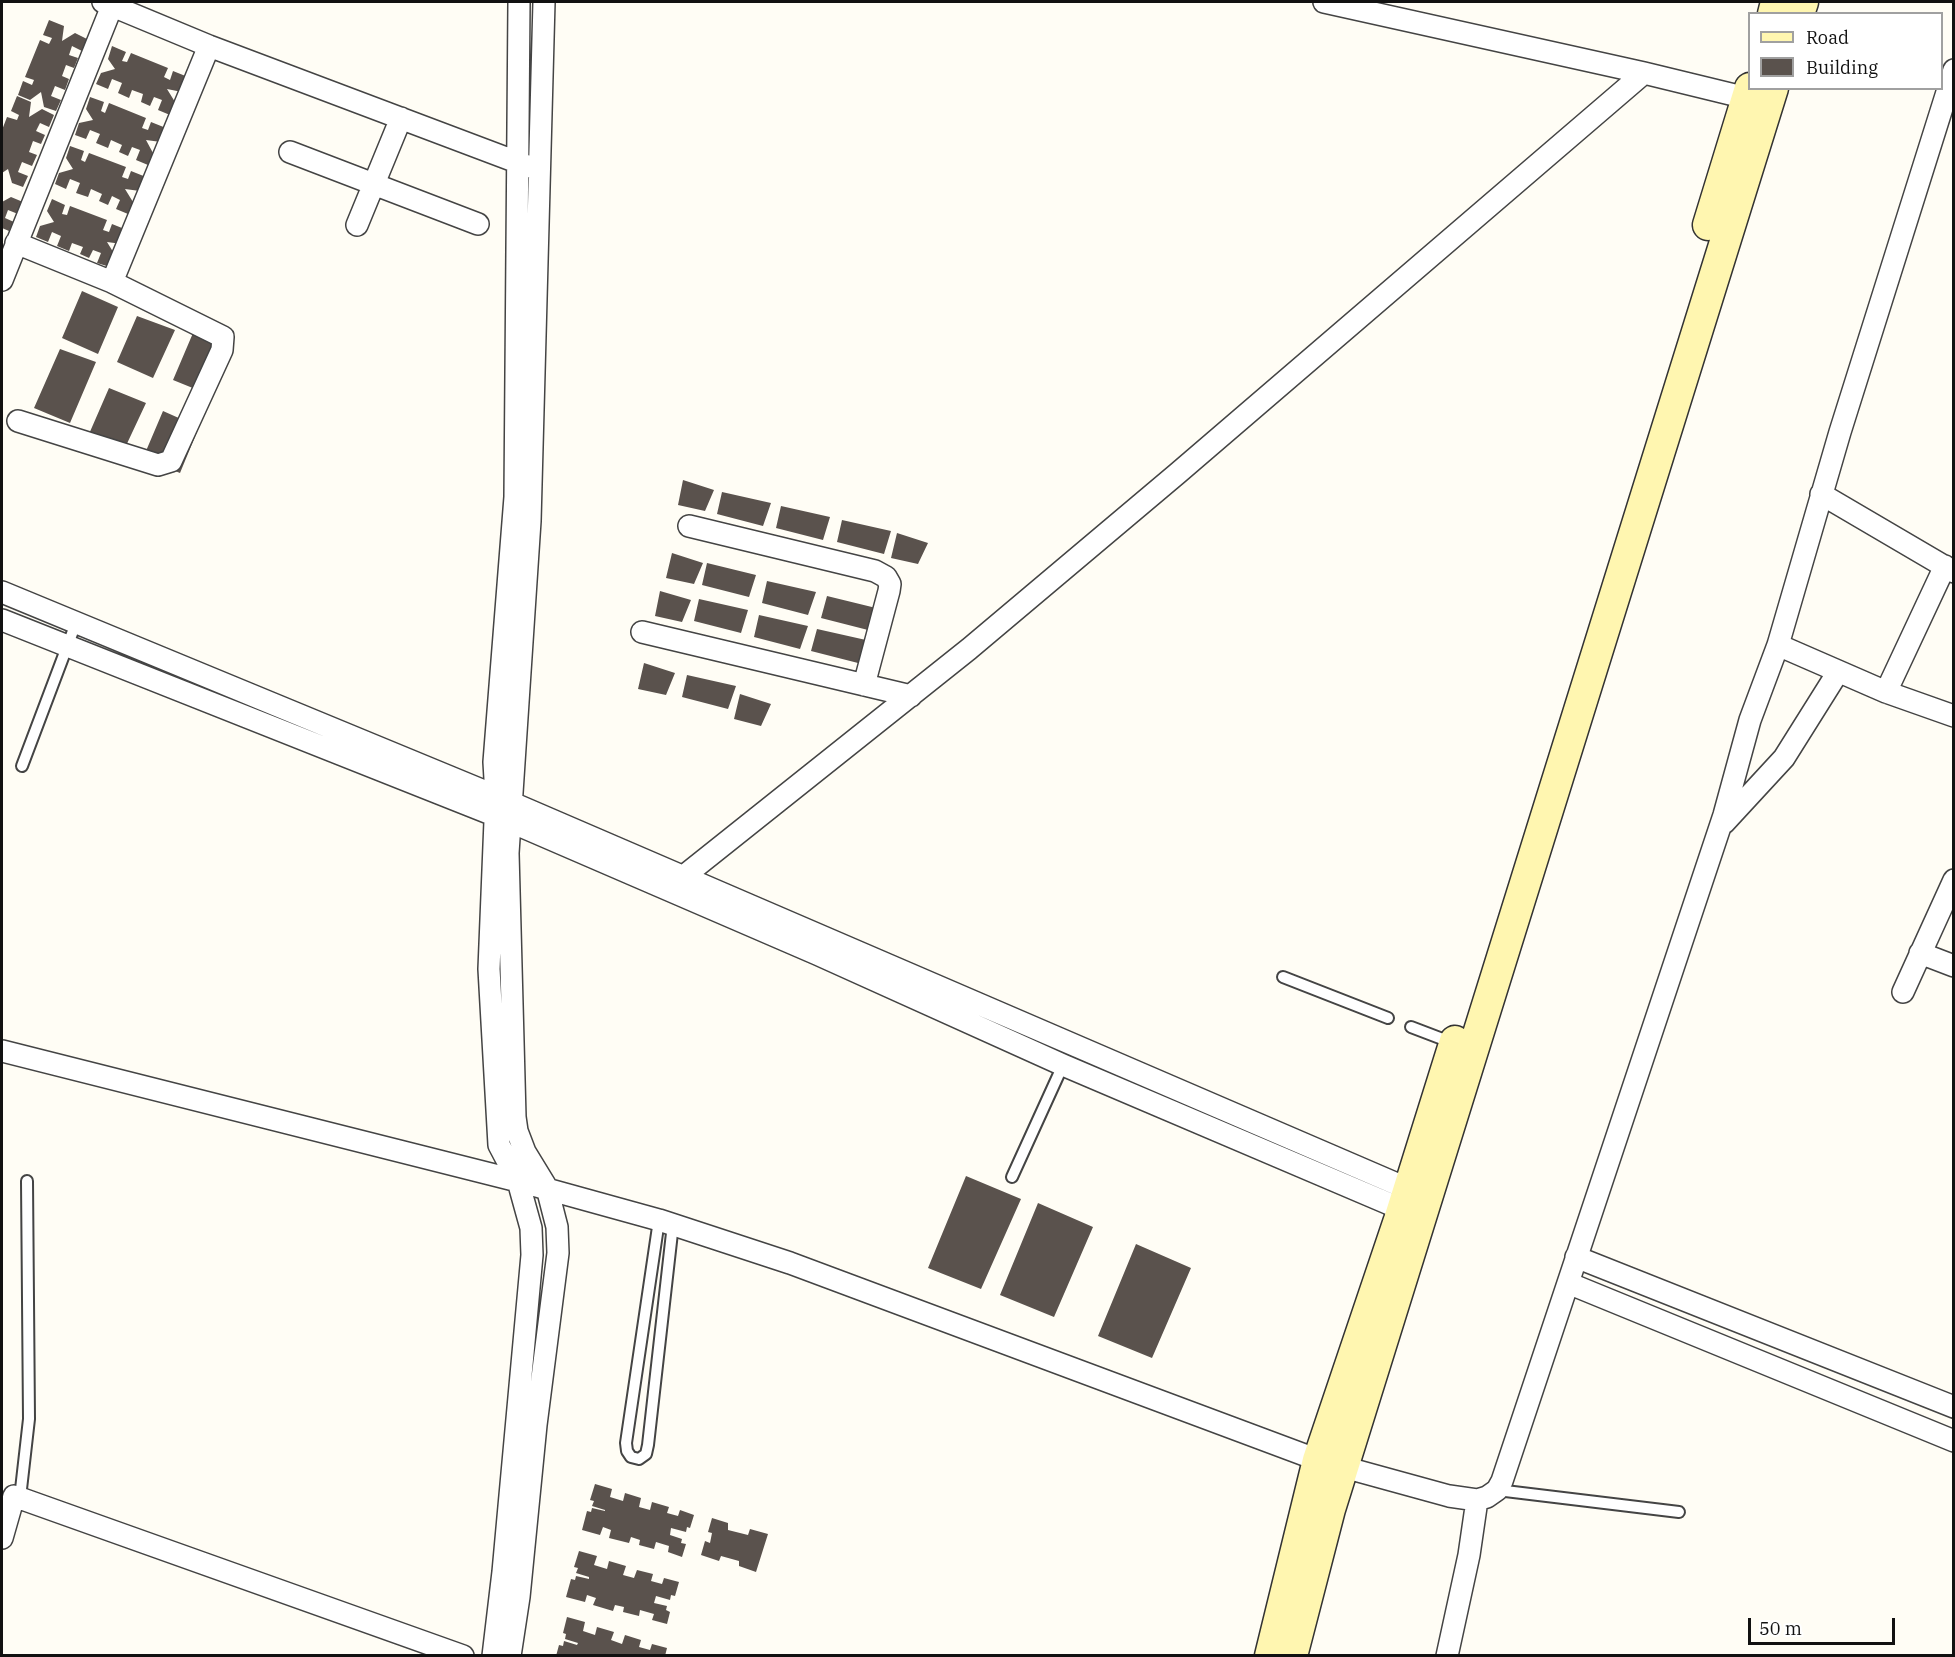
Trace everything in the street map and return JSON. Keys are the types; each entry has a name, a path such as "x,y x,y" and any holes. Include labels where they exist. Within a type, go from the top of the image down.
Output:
{"main road":[{"path":"1415,1204 1454,1043 1759,95"},
{"path":"1270,1656 1415,1204 1759,95"},
{"path":"1292,1656 1330,1509 1331,1464"}],"street":[{"path":"510,1656 519,1597 536,1425 558,1253 557,1227 547,1188 525,1152 514,1117 503,809 494,762 515,497 519,2"},
{"path":"493,1656 504,1572 532,1255 531,1228 518,1181 503,1154 497,1130 489,969 530,521 544,2"},
{"path":"1324,2 1644,73 1759,95"},
{"path":"2,280 108,4 208,46 538,171"},
{"path":"112,282 208,46"},
{"path":"675,883 910,696 1187,466 1644,73"},
{"path":"2,1051 547,1188 666,1222 790,1263 1331,1464 1449,1496 1477,1500 1487,1497 1497,1490 1506,1470 1724,815 1750,720 1778,645 1821,494 1953,74"},
{"path":"357,225 401,118"},
{"path":"290,152 478,224"},
{"path":"16,243 112,282 223,337 222,350 171,461 158,465 18,421"},
{"path":"1821,494 1949,569 1886,692"},
{"path":"689,526 875,571 886,577 890,584 889,591 864,685"},
{"path":"2,592 1415,1204"},
{"path":"2,620 503,809"},
{"path":"642,632 910,696"},
{"path":"1778,645 1886,692 1953,716"},
{"path":"1718,830 1784,758 1838,672"},
{"path":"1903,992 1953,880"},
{"path":"675,883 817,954 1064,1065 1415,1204"},
{"path":"1920,953 1953,966"},
{"path":"1576,1257 1953,1407"},
{"path":"1568,1283 1953,1442"},
{"path":"2,1538 12,1496 463,1656"},
{"path":"1447,1656 1469,1555 1477,1500"}],"lane":[{"path":"22,766 76,623"},
{"path":"1282,977 1388,1018"},
{"path":"1411,1027 1454,1043"},
{"path":"1012,1177 1064,1065"},
{"path":"12,1496 28,1419 27,1181"},
{"path":"666,1222 648,1445 646,1454 639,1459 631,1457 626,1443 666,1222"},
{"path":"1497,1490 1679,1512"}],"building":[{"path":"49,20 64,26 62,41 75,33 87,39 82,51 72,46 69,55 78,58 74,68 66,65 62,76 69,79 65,90 55,86 51,96 61,100 56,111 44,107 41,92 30,100 18,95 23,81 32,85 34,80 25,77 40,40 49,44 52,38 43,35"},
{"path":"112,46 126,52 122,61 127,62 131,53 168,68 164,77 170,80 173,71 188,77 182,92 167,89 175,102 170,115 158,110 162,100 154,97 150,106 141,102 143,94 132,90 129,98 118,93 122,83 112,79 108,89 96,84 101,73 115,69 108,59"},
{"path":"17,96 31,102 29,117 42,109 54,115 49,127 40,123 36,131 45,135 41,144 33,141 29,152 37,155 32,166 22,162 18,172 28,176 23,187 12,183 8,169 2,173 2,130 7,117 17,120 19,115 11,111"},
{"path":"90,97 104,102 101,111 105,113 109,103 146,118 142,128 148,130 151,122 166,128 161,142 146,140 153,153 148,165 136,160 140,150 132,147 128,156 119,152 122,145 111,140 108,148 96,143 100,134 90,130 86,139 75,135 79,123 93,120 86,109"},
{"path":"70,146 84,151 81,160 85,162 89,153 126,167 122,177 128,179 131,171 146,177 140,191 125,189 133,202 128,214 116,209 120,200 112,196 108,205 99,201 102,194 91,189 88,197 76,193 80,183 70,179 66,189 55,184 59,173 73,169 66,158"},
{"path":"11,197 23,202 18,214 8,210 5,218 14,222 9,231 2,228 2,202"},
{"path":"52,199 65,205 62,214 67,215 70,206 107,220 103,230 109,232 112,224 127,230 122,244 107,242 115,255 110,267 97,263 101,253 93,250 89,258 80,254 83,247 72,243 69,251 57,246 61,236 52,232 48,242 36,237 40,226 54,222 47,211"},
{"path":"82,291 118,307 98,354 62,338"},
{"path":"137,316 175,330 153,378 117,362"},
{"path":"193,333 230,349 210,395 173,380"},
{"path":"60,349 96,362 70,423 34,408"},
{"path":"109,388 146,403 124,450 89,434"},
{"path":"163,411 199,427 180,473 143,458"},
{"path":"683,480 714,490 705,511 678,505"},
{"path":"722,492 771,503 763,526 717,514"},
{"path":"781,506 830,517 823,540 776,528"},
{"path":"842,520 891,531 884,554 837,542"},
{"path":"897,533 928,543 918,564 891,558"},
{"path":"672,553 703,563 694,584 666,578"},
{"path":"707,563 756,575 749,597 702,585"},
{"path":"767,581 816,592 808,615 762,603"},
{"path":"660,591 691,600 682,622 655,616"},
{"path":"827,596 876,608 868,630 821,618"},
{"path":"699,599 748,610 741,633 694,621"},
{"path":"759,615 808,626 800,649 754,637"},
{"path":"817,629 866,640 858,663 811,651"},
{"path":"644,663 675,673 666,695 638,689"},
{"path":"687,675 736,686 728,709 682,697"},
{"path":"740,694 771,704 761,726 734,719"},
{"path":"966,1176 1021,1199 981,1289 928,1268"},
{"path":"1038,1203 1093,1227 1054,1317 1000,1295"},
{"path":"1136,1244 1191,1268 1152,1358 1098,1336"},
{"path":"595,1484 612,1489 610,1497 623,1501 625,1493 641,1498 639,1507 650,1510 652,1502 669,1507 667,1513 678,1516 680,1510 694,1515 690,1528 687,1527 686,1532 671,1528 670,1535 682,1539 681,1543 686,1544 682,1557 668,1552 669,1546 656,1542 654,1549 639,1545 640,1540 631,1537 629,1543 609,1538 611,1530 603,1527 600,1535 582,1530 587,1511 591,1512 592,1508 605,1511 592,1506 594,1501 590,1500"},
{"path":"712,1518 728,1523 728,1530 748,1535 750,1529 768,1534 756,1572 739,1566 739,1561 721,1556 719,1561 701,1555 705,1541 710,1543 712,1533 708,1532"},
{"path":"579,1551 597,1556 594,1565 607,1569 609,1561 626,1566 623,1575 634,1578 637,1570 653,1574 651,1581 662,1584 664,1578 679,1582 675,1596 671,1595 670,1600 656,1596 654,1603 667,1606 666,1610 670,1612 667,1624 652,1620 654,1614 640,1610 639,1616 623,1612 624,1607 615,1605 613,1611 593,1605 596,1598 587,1595 585,1602 566,1597 571,1579 575,1580 576,1576 589,1579 589,1577 576,1573 578,1568 574,1567"},
{"path":"567,1617 585,1622 583,1631 595,1635 597,1627 614,1632 611,1640 622,1644 625,1635 641,1640 639,1647 650,1650 652,1644 667,1648 665,1656 556,1656 559,1645 563,1646 564,1641 577,1645 578,1643 565,1639 566,1634 563,1633"}]}
